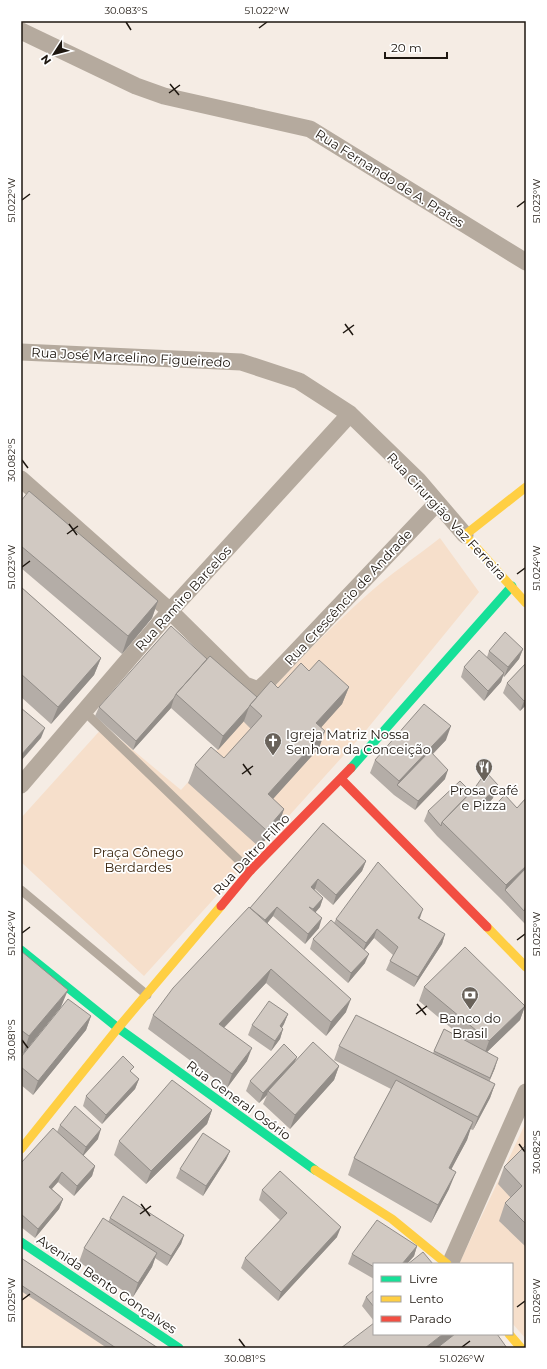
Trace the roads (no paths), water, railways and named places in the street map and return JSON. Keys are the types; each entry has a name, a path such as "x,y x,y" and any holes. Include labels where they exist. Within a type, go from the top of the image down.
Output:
{"street":[{"name":"Rua Fernando de A. Prates","path":"21,31 136,86 164,96 310,129 526,262"},
{"name":"Rua José Marcelino Figueiredo","path":"21,352 241,362"},
{"name":"Rua Cirurgião Vaz Ferreira","path":"241,362 299,381 350,414 418,480 526,603"},
{"name":"Rua Ramiro Barcelos","path":"21,785 170,611 350,414"},
{"path":"23,485 170,611"},
{"path":"465,535 526,487"},
{"name":"Rua Crescêncio de Andrade","path":"170,611 246,686 258,690 437,503"},
{"name":"Rua Daltro Filho","path":"21,1149 118,1028 250,871 341,779 512,586"},
{"path":"341,779 526,968"},
{"name":"Rua General Osório","path":"21,950 118,1028 309,1166 392,1219 447,1263"},
{"path":"448,1263 526,1092"},
{"name":"Avenida Bento Gonçalves","path":"21,1242 179,1348"},
{"path":"510,1335 521,1348"}],"lane":[{"path":"84,711 250,871"},
{"path":"21,890 147,994"}],"place":[{"name":"Igreja Matriz Nossa Senhora da Conceição","path":"273,756"},
{"name":"Prosa Café e Pizza","path":"484,782"},
{"name":"Banco do Brasil","path":"470,1010"}],"park label":[{"name":"Praça Cônego Berdardes","path":"138,860"}]}
